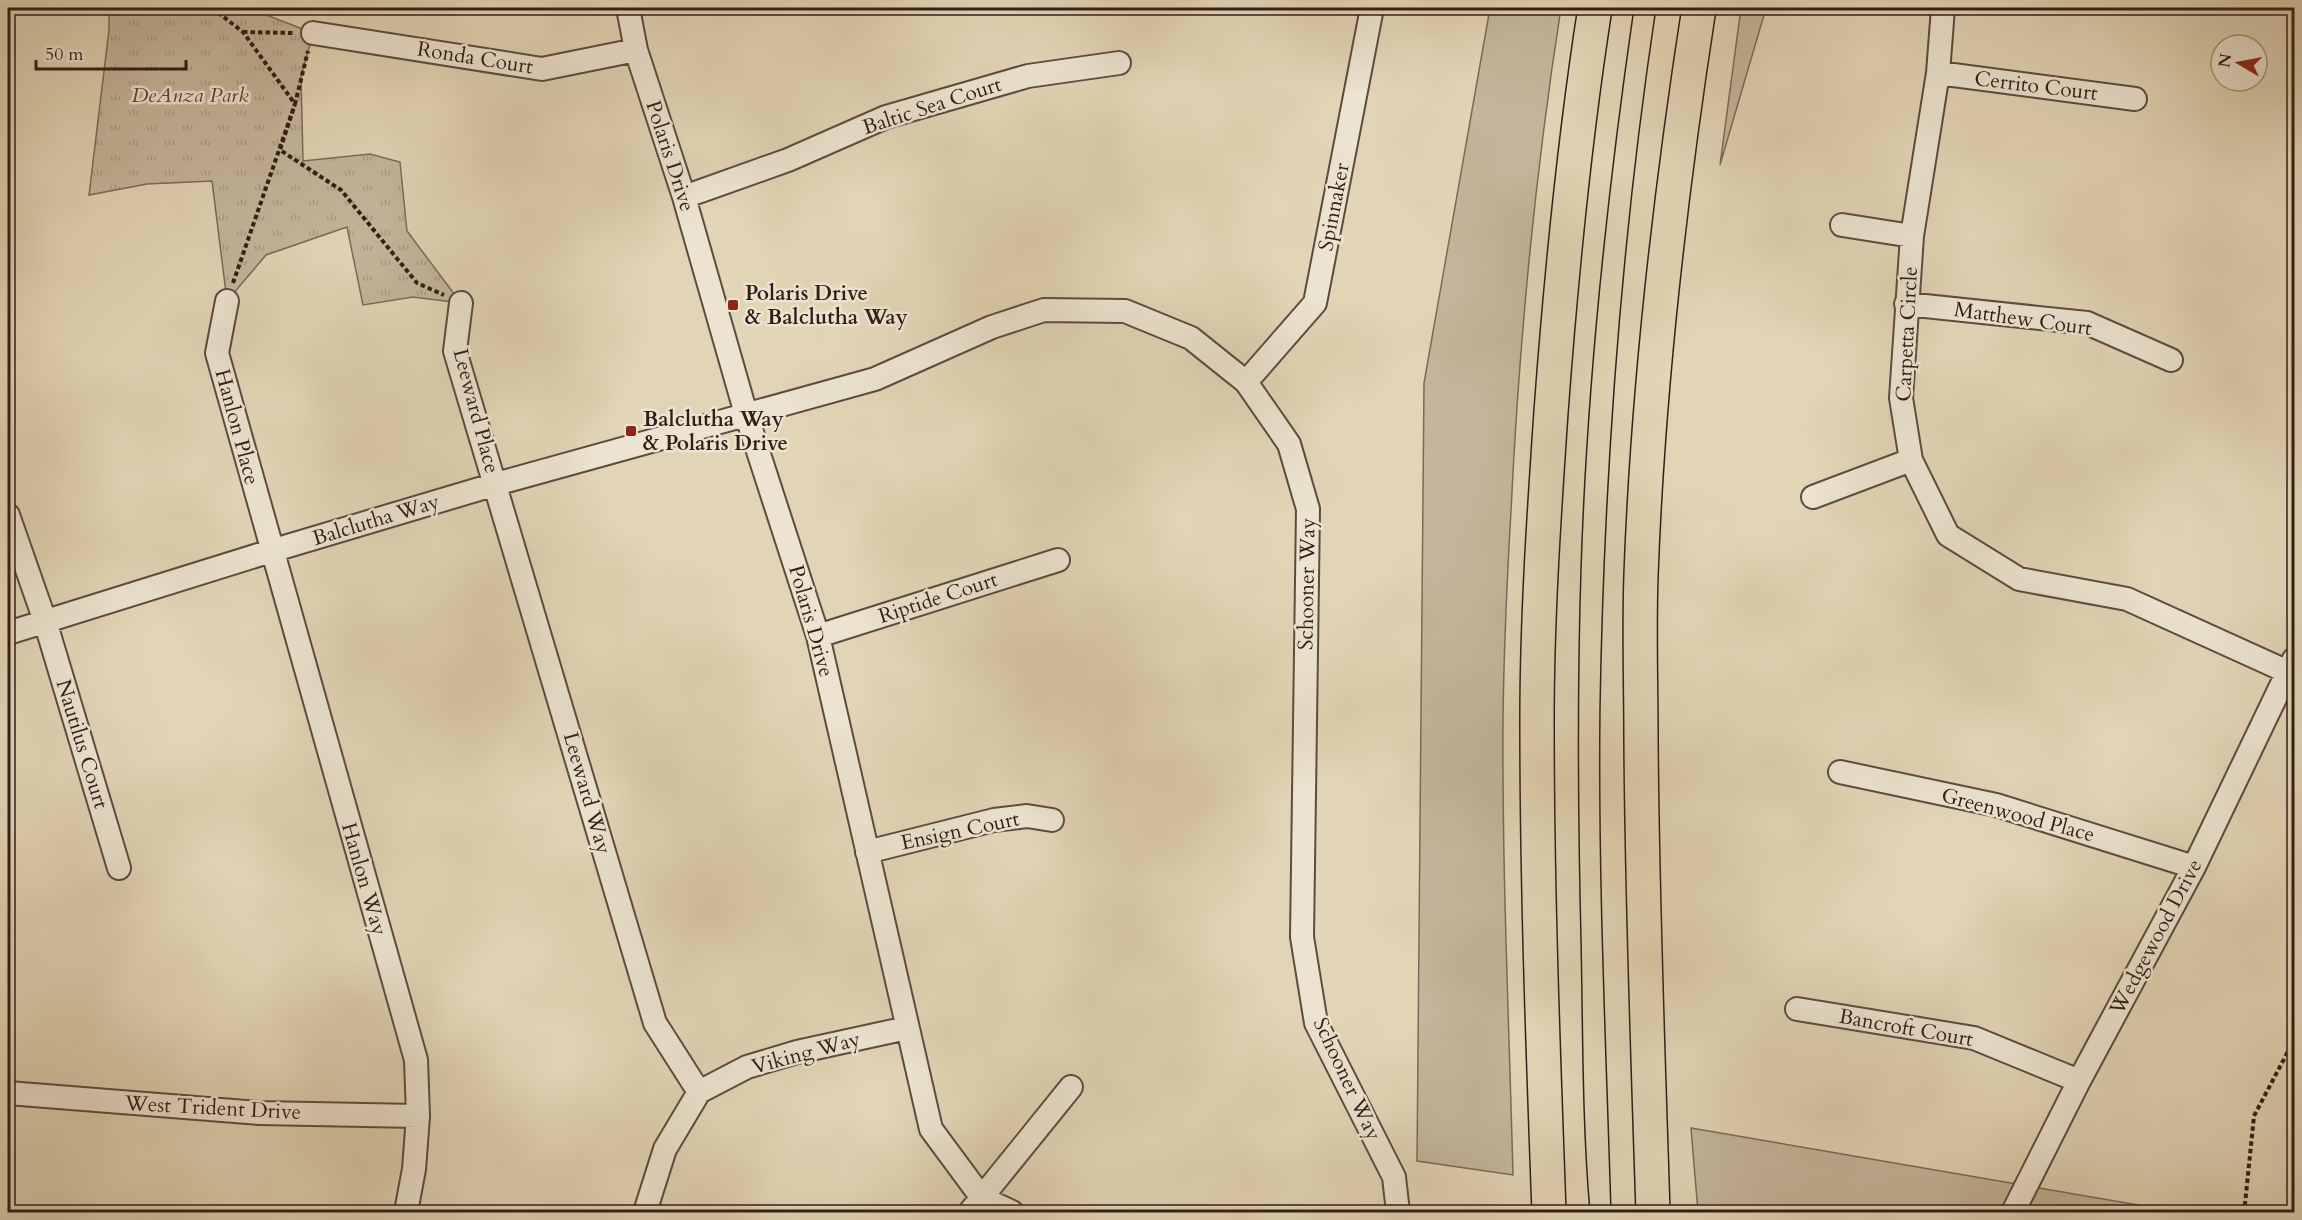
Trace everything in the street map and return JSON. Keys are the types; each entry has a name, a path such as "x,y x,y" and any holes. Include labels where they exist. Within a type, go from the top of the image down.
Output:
{"highway":[{"path":"1549,1212 1537,720 1540,594 1558,322 1571,189 1595,8"},
{"path":"1653,1212 1642,849 1641,577 1660,320 1673,193 1699,8"}],"street":[{"name":"Polaris Drive","path":"628,8 636,50 684,197 747,414 818,636 931,1129 976,1205 1012,1212"},
{"name":"Spinnaker","path":"1246,382 1315,303 1372,8"},
{"name":"Carpetta Circle","path":"1943,8 1938,74 1912,236 1901,398 1911,460 1948,535 2019,579 2127,599 2291,666"},
{"name":"Ronda Court","path":"313,33 542,69 636,50"},
{"name":"Baltic Sea Court","path":"684,197 788,160 886,117 1028,76 1119,63"},
{"name":"Cerrito Court","path":"1938,74 2135,99"},
{"path":"1842,225 1912,236"},
{"name":"Hanlon Place","path":"227,302 217,353 271,551"},
{"name":"Leeward Place","path":"461,303 455,351 496,484"},
{"name":"Matthew Court","path":"1906,304 2087,323 2171,360"},
{"name":"Schooner Way","path":"747,414 875,379 992,327 1044,310 1125,311 1191,338 1246,382 1289,444 1308,509 1302,937 1316,1023 1394,1177 1398,1212"},
{"name":"Balclutha Way","path":"8,633 496,484 747,414"},
{"path":"1813,497 1911,460"},
{"name":"Leeward Way","path":"496,484 655,1023 699,1092"},
{"name":"Nautilus Court","path":"8,515 45,621 119,868"},
{"name":"Hanlon Way","path":"271,551 416,1060 418,1116 414,1169 406,1212"},
{"name":"Riptide Court","path":"818,636 1058,560"},
{"name":"Wedgewood Drive","path":"2013,1212 2079,1081 2194,867 2291,666"},
{"name":"Greenwood Place","path":"1840,772 1996,805 2194,867"},
{"name":"Ensign Court","path":"867,852 994,820 1027,816 1052,820"},
{"name":"Bancroft Court","path":"1797,1009 1974,1038 2079,1081"},
{"name":"Viking Way","path":"699,1092 747,1067 797,1052 907,1028"},
{"path":"976,1205 1071,1087"},
{"path":"645,1212 665,1149 699,1092"},
{"name":"West Trident Drive","path":"8,1093 260,1113 418,1116"}],"path":[{"path":"212,8 243,32 295,104"},
{"path":"243,32 313,33 295,104 280,150 341,190 417,283 461,303"},
{"path":"227,302 295,104"},
{"path":"2241,1212 2245,1204 2254,1116 2295,1040"}],"green space":[{"name":"DeAnza Park","path":"109,8 248,8 313,33 301,77 303,161 370,154 400,162 407,231 461,303 413,297 363,305 347,227 266,255 227,301 212,181 147,184 89,195 109,30"},
{"path":"1490,8 1561,8 1543,133 1523,321 1506,614 1503,717 1504,832 1513,1175 1417,1161 1424,383"},
{"path":"1741,8 1766,8 1720,165"},
{"path":"1691,1128 2150,1207 2147,1212 1698,1212"}],"tram line":[{"path":"1590,1212 1584,1110 1579,847 1578,708 1581,569 1593,358 1615,148 1634,8"},
{"path":"1611,1212 1600,835 1602,621 1616,357 1633,182 1656,8"}],"place":[{"name":"Polaris Drive & Balclutha Way","path":"733,305"},
{"name":"Balclutha Way & Polaris Drive","path":"631,431"}]}
